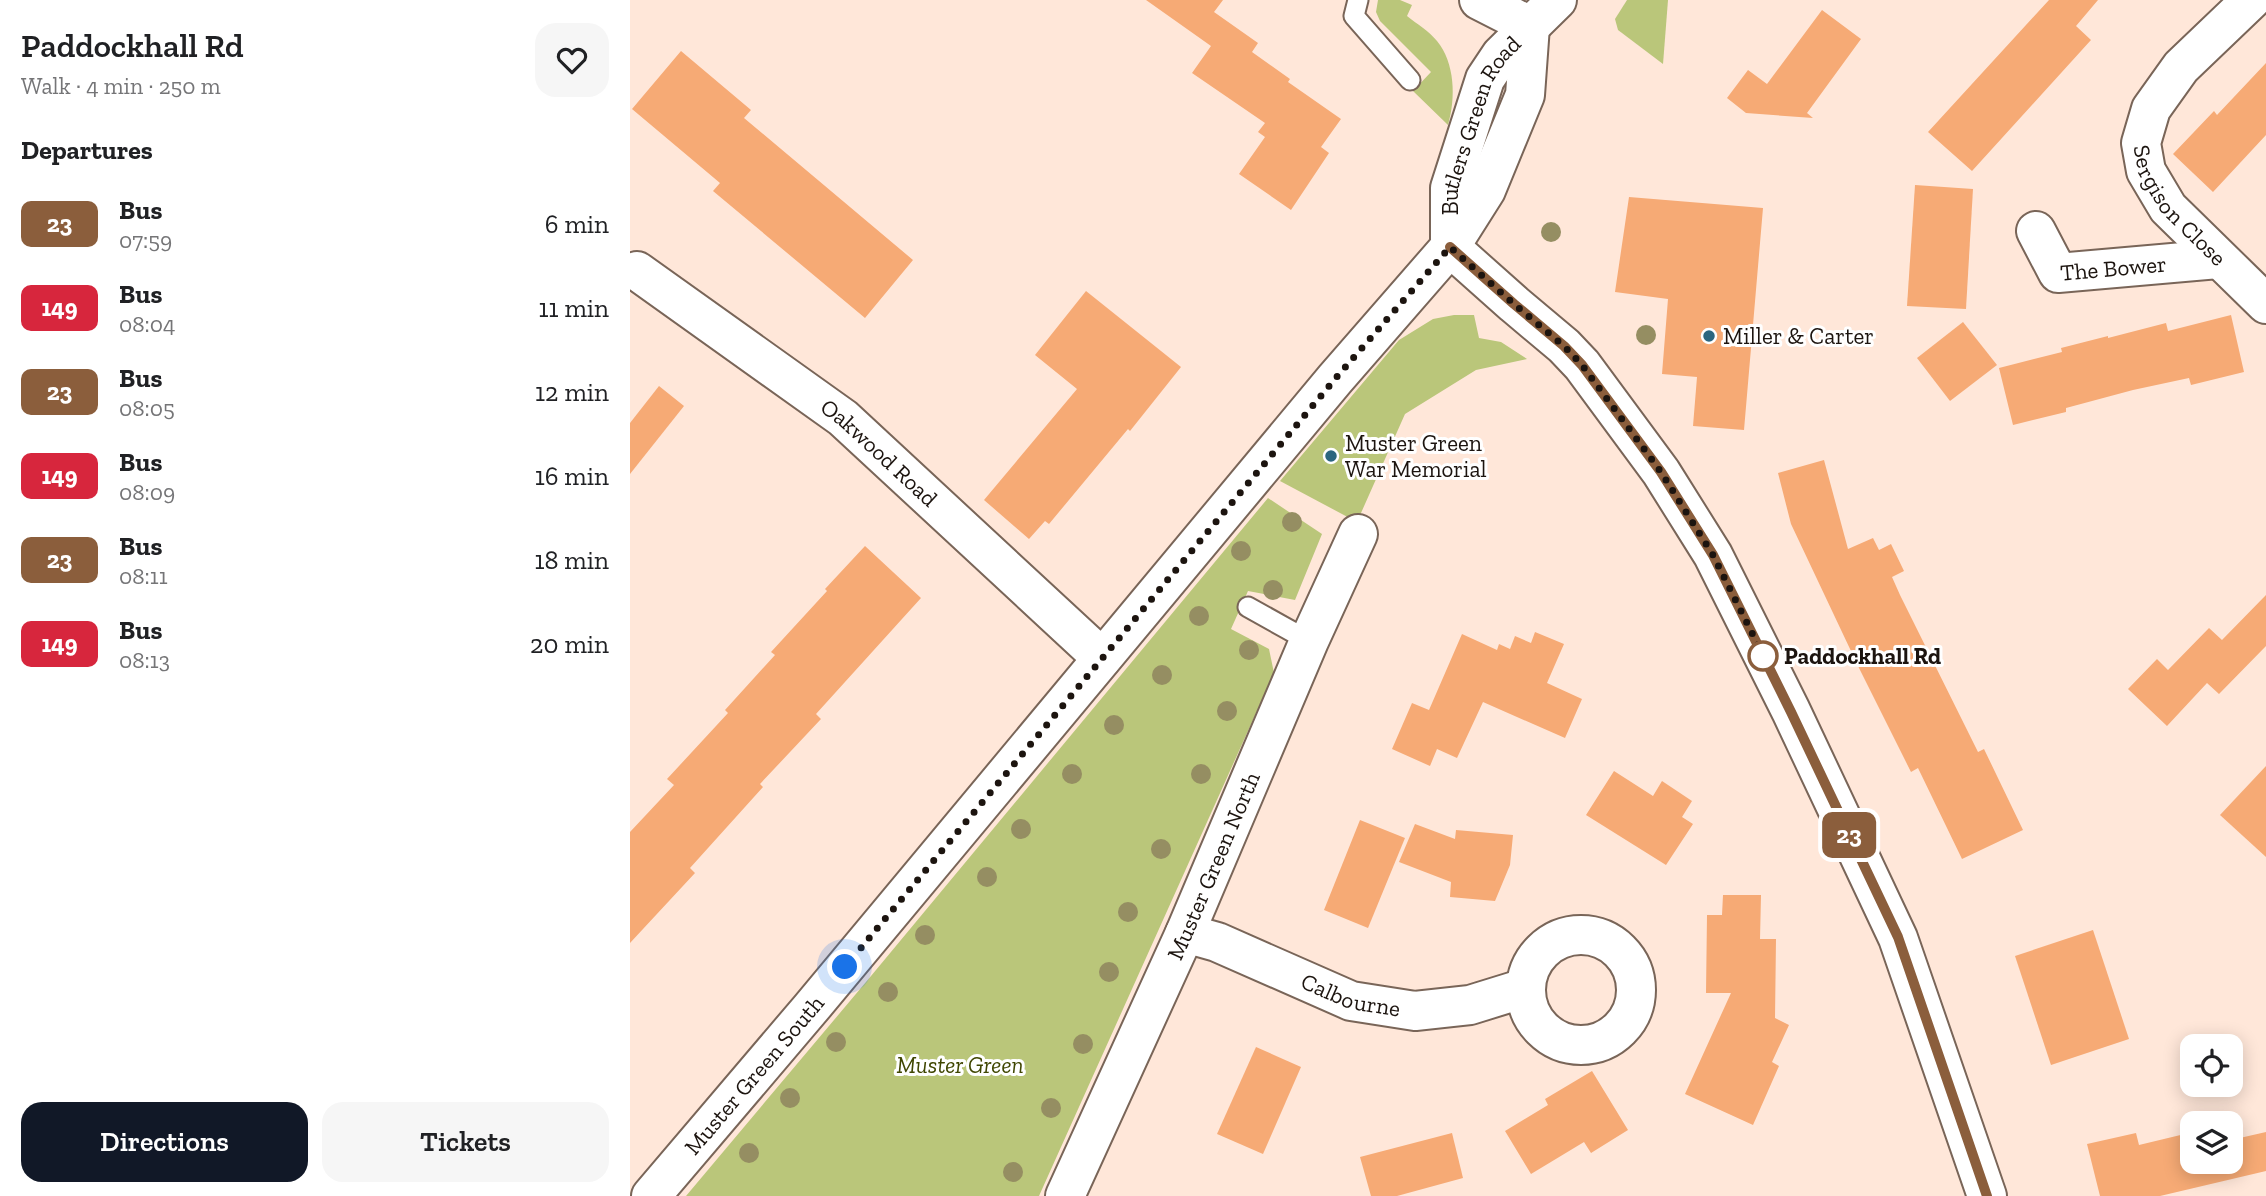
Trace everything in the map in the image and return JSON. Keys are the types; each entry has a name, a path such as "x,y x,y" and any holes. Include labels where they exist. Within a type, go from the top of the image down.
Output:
{"street":[{"path":"1479,0 1530,26"},
{"name":"Butlers Green Road","path":"1450,247 1486,190 1525,95 1530,26 1557,0"},
{"name":"Sergison Close","path":"2251,0 2181,68 2151,108 2141,143 2146,172 2168,208 2266,304"},
{"name":"The Bower","path":"2036,231 2058,273 2218,259"},
{"path":"1450,247 1564,346 1582,365 1661,472 1713,555 1898,937 1983,1195"},
{"name":"Muster Green South","path":"651,1196 1343,369 1450,247"},
{"name":"Oakwood Road","path":"637,271 843,418 1102,658"},
{"name":"Muster Green North","path":"1065,1196 1185,933 1309,641 1358,534"},
{"name":"Calbourne","path":"1185,933 1217,942 1351,1001 1415,1012 1470,1005 1525,988"}],"lane":[{"path":"1358,0 1354,16 1410,80"},
{"path":"1248,607 1309,641"}],"green space":[{"path":"1378,0 1400,0 1412,5 1407,16 1430,34 1443,50 1450,70 1453,92 1448,125 1413,91 1431,72 1380,21 1376,12"},
{"path":"1627,0 1668,0 1663,64 1618,30 1615,19"},
{"path":"1474,315 1479,338 1501,342 1527,359 1476,370 1405,414 1357,522 1280,481 1399,340 1433,319"},
{"name":"Muster Green","path":"1268,498 1322,534 1295,600 1248,591 1231,629 1269,649 1274,673 1039,1196 686,1196 871,976"}],"building":[{"path":"1146,0 1223,0 1214,12 1258,43 1252,52 1290,79 1288,82 1341,119 1321,147 1329,153 1291,210 1239,174 1265,137 1258,132 1265,123 1192,73 1211,46"},
{"path":"2049,0 2098,0 2076,26 2091,40 1972,171 1928,132"},
{"path":"1822,10 1861,39 1807,113 1813,118 1746,113 1727,98 1748,70 1767,84"},
{"path":"681,51 751,110 744,118 913,260 865,318 713,191 720,183 632,109"},
{"path":"2266,63 2266,135 2213,192 2173,154 2214,111 2217,115"},
{"path":"1915,185 1973,189 1966,309 1907,306"},
{"name":"Miller & Carter","path":"1629,197 1763,208 1744,430 1693,426 1697,377 1662,374 1668,299 1615,292"},
{"path":"1086,291 1181,367 1130,431 1128,429 1049,524 1045,521 1029,539 984,500 1077,389 1035,355"},
{"path":"2231,315 2244,372 2191,385 2189,378 2133,390 2066,408 2066,412 2013,425 1999,368 2062,352 2061,348 2108,336 2166,323 2168,331"},
{"path":"1963,322 1997,365 1950,401 1917,358"},
{"path":"659,386 684,406 630,474 630,423"},
{"path":"1824,460 1848,549 1873,538 1879,550 1891,544 1904,571 1892,577 1900,595 1978,752 1984,749 2023,830 1962,859 1918,768 1911,772 1791,524 1778,473"},
{"path":"865,546 921,598 816,714 821,719 760,784 763,787 690,868 695,873 630,943 630,832 674,785 667,779 728,713 725,710 775,655 771,652"},
{"path":"2266,595 2266,646 2219,694 2207,683 2167,726 2128,689 2157,659 2168,670 2209,628 2222,640"},
{"path":"1535,632 1564,644 1547,683 1582,699 1565,738 1483,702 1457,758 1437,749 1430,766 1392,749 1412,703 1429,710 1462,634 1497,650 1499,644 1510,649 1515,636 1531,643"},
{"path":"2266,766 2266,857 2220,815"},
{"path":"1614,771 1653,796 1662,781 1692,801 1682,817 1693,824 1666,865 1586,815"},
{"path":"1360,820 1405,838 1368,928 1324,910"},
{"path":"1415,824 1455,839 1456,830 1513,835 1510,865 1495,901 1450,897 1451,882 1399,862"},
{"path":"1723,895 1761,895 1760,939 1776,939 1775,1018 1789,1025 1772,1062 1779,1066 1753,1125 1685,1094 1731,993 1706,993 1707,915 1722,915"},
{"path":"2093,930 2129,1039 2051,1065 2015,956"},
{"path":"1256,1047 1301,1067 1263,1154 1217,1134"},
{"path":"1592,1071 1628,1130 1591,1153 1584,1142 1531,1174 1505,1131 1548,1105 1545,1099"},
{"path":"2266,1132 2266,1171 2160,1196 2100,1196 2087,1144 2136,1133 2139,1145 2180,1135 2180,1174 2243,1174 2243,1137"},
{"path":"1452,1133 1463,1178 1397,1196 1371,1196 1360,1157"}],"bus line":[{"name":"23","path":"1450,247 1564,346 1582,365 1661,472 1713,555 1898,937 1987,1196"}],"place":[{"name":"Miller & Carter","path":"1709,336"},
{"name":"Muster Green War Memorial","path":"1331,456"},
{"name":"Paddockhall Rd","path":"1763,656"}],"route":[{"path":"845,967 1335,379 1450,247 1564,346 1582,365 1661,472 1713,555 1768,665 1763,656"}]}
